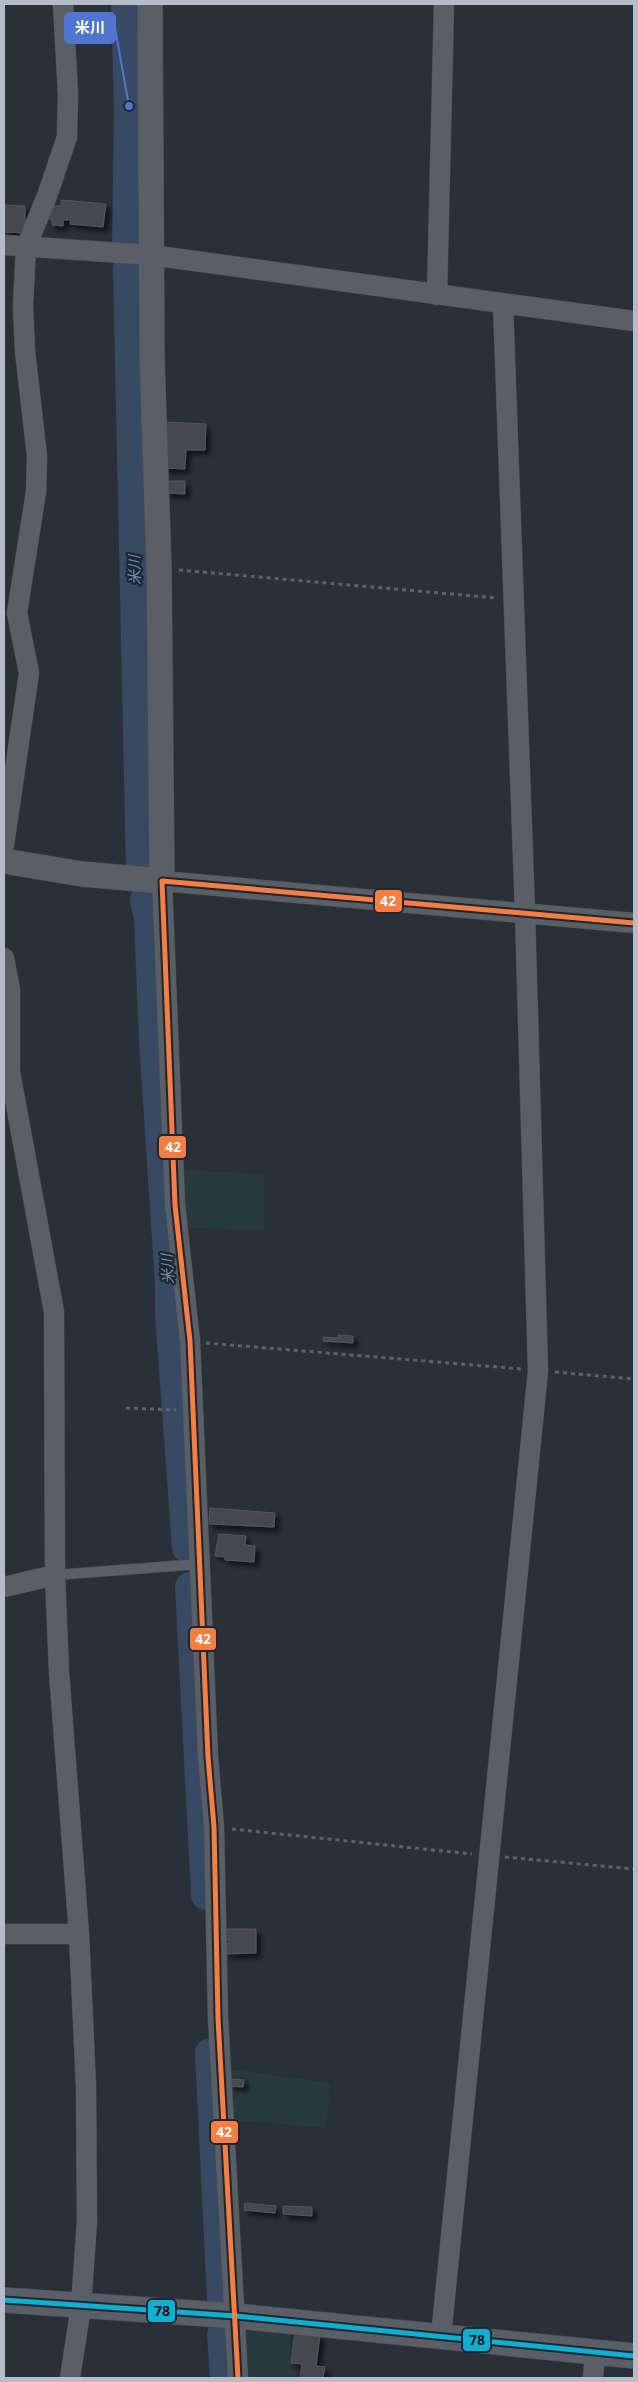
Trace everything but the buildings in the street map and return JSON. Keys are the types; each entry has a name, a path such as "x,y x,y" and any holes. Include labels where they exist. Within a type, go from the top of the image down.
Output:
{"street":[{"path":"4,845 29,673 17,613 36,492 37,456 25,351 23,306 26,246 47,196 67,137 68,94 63,4"},
{"path":"150,4 152,359 159,568 162,881 175,1205 190,1341 208,1757 214,1828 218,2018 238,2378"},
{"path":"437,295 444,4"},
{"path":"4,245 151,255 634,321"},
{"path":"441,2336 491,1856 538,1371 526,912 503,304"},
{"path":"4,861 82,874 526,912 634,924"},
{"path":"4,958 10,990 10,1072 54,1312 56,1575 59,1672 79,1934 86,2086 87,2222 81,2306 70,2378"},
{"path":"4,1587 56,1575"},
{"path":"4,1934 79,1934"},
{"path":"4,2300 236,2316 634,2356"},
{"path":"593,2378 595,2353"}],"lane":[{"path":"56,1575 200,1564"}],"path":[{"path":"159,568 514,599"},
{"path":"190,1341 634,1379"},
{"path":"126,1408 173,1410"},
{"path":"214,1828 634,1869"}],"green space":[{"path":"182,1170 264,1174 264,1230 185,1228"},
{"path":"228,2069 331,2083 325,2128 233,2120 231,2091 249,2091 249,2079 229,2076"},
{"path":"251,2330 290,2333 290,2368 297,2370 296,2378 241,2378 244,2333"}],"waterway":[{"name":"米川","path":"126,4 129,106 127,246"},
{"name":"米川","path":"128,269 141,872"},
{"name":"米川","path":"145,900 149,918 154,1041 170,1285 170,1314 187,1548"},
{"name":"米川","path":"190,1587 206,1895"},
{"name":"米川","path":"210,2053 222,2300"},
{"name":"米川","path":"222,2335 225,2378"}],"transit line":[{"name":"42","path":"238,2378 218,2018 214,1827 208,1757 190,1341 175,1205 162,881 634,923"},
{"name":"78","path":"4,2300 236,2316 634,2356"}],"place":[{"name":"米川","path":"129,106"}]}
